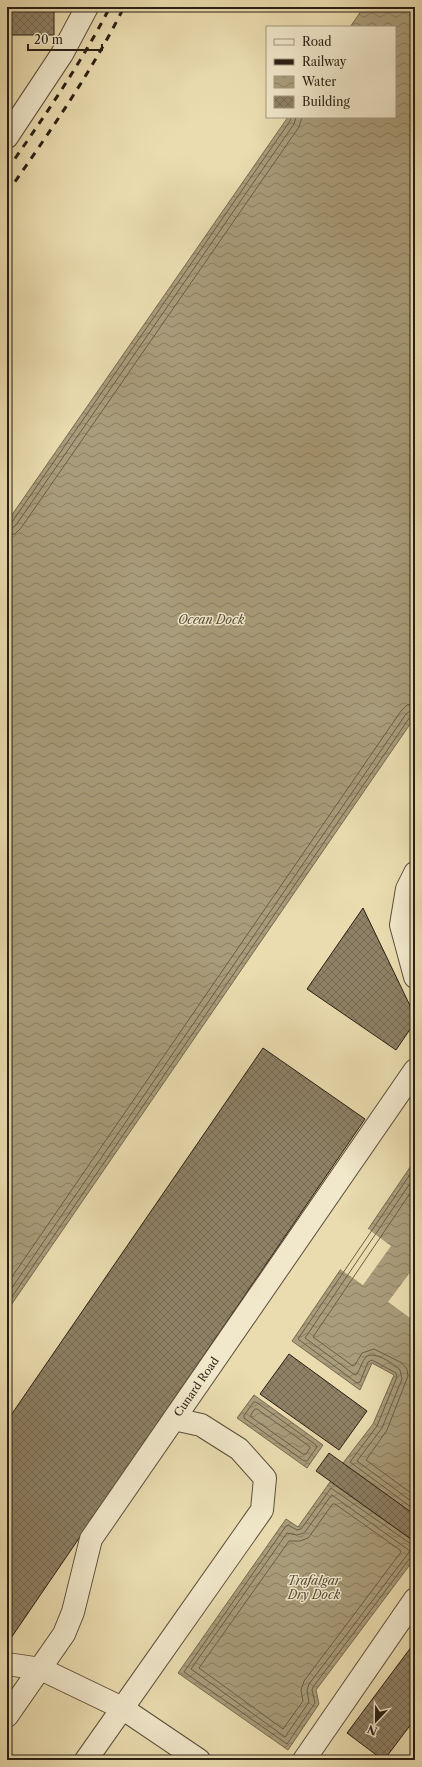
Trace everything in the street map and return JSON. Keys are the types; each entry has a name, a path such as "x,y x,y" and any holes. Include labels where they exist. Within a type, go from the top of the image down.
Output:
{"street":[{"path":"7,137 62,54 87,7"},
{"path":"415,873 407,889 401,925 415,977"},
{"name":"Cunard Road","path":"7,1716 64,1634 73,1612 91,1539 415,1070"},
{"path":"86,1760 262,1510 264,1478 239,1449 201,1425 174,1419"},
{"path":"304,1760 415,1599"},
{"path":"7,1664 41,1669 122,1708 200,1760"}],"water":[{"name":"Ocean Dock","path":"364,7 415,7 415,717 7,1311 7,522 287,118 396,118 396,26 351,26"},
{"path":"415,1160 415,1515 343,1463 373,1424 394,1375 372,1363 360,1390 292,1341"},
{"path":"254,1395 323,1445 307,1468 237,1418"},
{"name":"Trafalgar Dry Dock","path":"330,1482 415,1542 415,1558 316,1690 319,1704 288,1750 178,1673 286,1519 298,1527"}],"pier":[{"path":"367,1228 391,1246 363,1285 340,1269"},
{"path":"415,1266 415,1318 413,1320 388,1302"}],"building":[{"path":"7,7 54,7 54,35 7,35"},
{"path":"363,908 415,1016 415,1022 396,1050 307,989"},
{"path":"263,1048 365,1119 11,1638 7,1636 7,1421"},
{"path":"289,1354 367,1411 339,1450 260,1394"},
{"path":"329,1453 415,1515 415,1542 316,1471"},
{"path":"412,1646 415,1648 415,1719 383,1760 347,1733"}],"railway":[{"path":"7,170 74,70 110,7"},
{"path":"7,193 84,79 124,7"}]}
